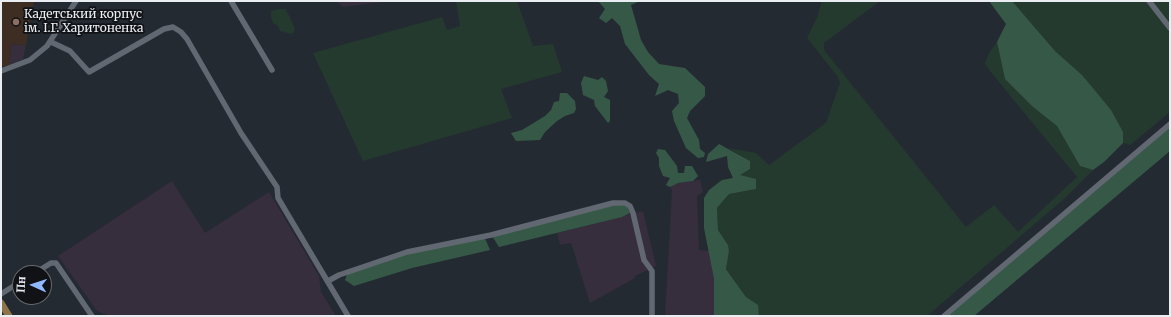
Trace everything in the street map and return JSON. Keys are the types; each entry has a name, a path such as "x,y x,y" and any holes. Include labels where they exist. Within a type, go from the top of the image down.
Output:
{"main road":[{"path":"1,303 9,316"}],"street":[{"path":"1,71 30,60 51,42 76,1"},
{"path":"233,1 272,70"},
{"path":"1149,1 1170,28"},
{"path":"51,42 70,51 89,72 164,28 173,27 181,32 187,38 241,133 277,187 278,198 348,316"},
{"path":"944,316 1170,124"},
{"path":"328,281 339,275 407,252 491,235 613,203 625,203 630,206 633,213 644,260 652,271 652,316"},
{"path":"48,265 56,263 92,316"},
{"path":"1,294 12,287"}],"shaded area":[{"name":"Кадетський корпус ім. І.Г. Харитоненка","path":"1,1 34,1 26,45 11,44 9,65 1,67"},
{"path":"336,1 390,1 343,7"},
{"path":"11,44 26,45 23,59 9,65"},
{"path":"700,180 703,192 697,196 699,250 710,251 714,279 714,316 665,316 672,190 670,187 678,183"},
{"path":"172,181 205,233 269,192 319,276 321,292 336,316 109,316 97,311 58,256"},
{"path":"643,211 656,266 635,276 635,278 590,303 571,243 560,245 557,233"}],"green space":[{"path":"456,1 517,1 533,46 553,44 562,72 501,89 512,118 363,161 313,53 442,17 447,30 460,26"},
{"path":"598,1 640,1 631,5 641,40 648,52 659,64 685,68 705,87 705,96 690,111 687,118 699,140 700,149 705,153 704,157 698,158 686,148 674,121 672,111 679,103 678,94 668,90 655,96 659,84 649,75 625,44 620,26 612,18 606,23 599,18 605,9"},
{"path":"822,1 880,1 824,43 824,50 966,227 994,205 1018,232 1077,177 985,63 989,53 997,42 1005,79 1033,107 1057,126 1080,166 1093,170 1065,198 927,316 759,316 757,305 746,297 726,268 729,251 728,245 718,230 717,208 729,194 756,189 739,175 750,161 728,148 756,153 769,165 826,123 840,83 838,77 807,38 817,18"},
{"path":"989,1 1012,1 1055,51 1082,75 1111,110 1123,132 1123,143 1104,162 1093,170 1080,166 1057,126 1033,107 1005,79 997,42 1006,24"},
{"path":"1012,1 1170,1 1170,112 1130,145 1123,143 1123,132 1082,75 1055,51"},
{"path":"286,9 295,29 292,34 280,31 278,26 273,23 271,11"},
{"path":"584,76 598,80 602,77 606,81 608,91 604,97 610,100 610,121 608,123 595,106 594,100 583,95 581,83"},
{"path":"560,93 567,93 575,101 576,109 574,113 557,121 545,132 540,140 516,141 511,133 522,130 545,116 551,110 554,102 559,101"},
{"path":"1170,124 1170,151 974,316 944,316"},
{"path":"719,144 750,161 750,169 740,175 756,179 756,189 729,194 717,208 718,230 728,245 729,251 726,269 746,297 758,305 759,316 714,316 714,279 704,228 704,198 709,190 722,180 733,178 728,167 727,156 706,162 708,154"},
{"path":"658,149 665,150 677,166 678,173 684,173 685,166 692,166 698,176 693,181 678,183 670,187 666,185 670,178 663,176 659,166 659,158 656,153"},
{"path":"613,204 627,206 630,213 622,217 499,247 492,236"},
{"path":"484,236 490,250 412,268 354,286 345,280 348,272 407,252"}],"place":[{"name":"Кадетський корпус ім. І.Г. Харитоненка","path":"16,22"}]}
